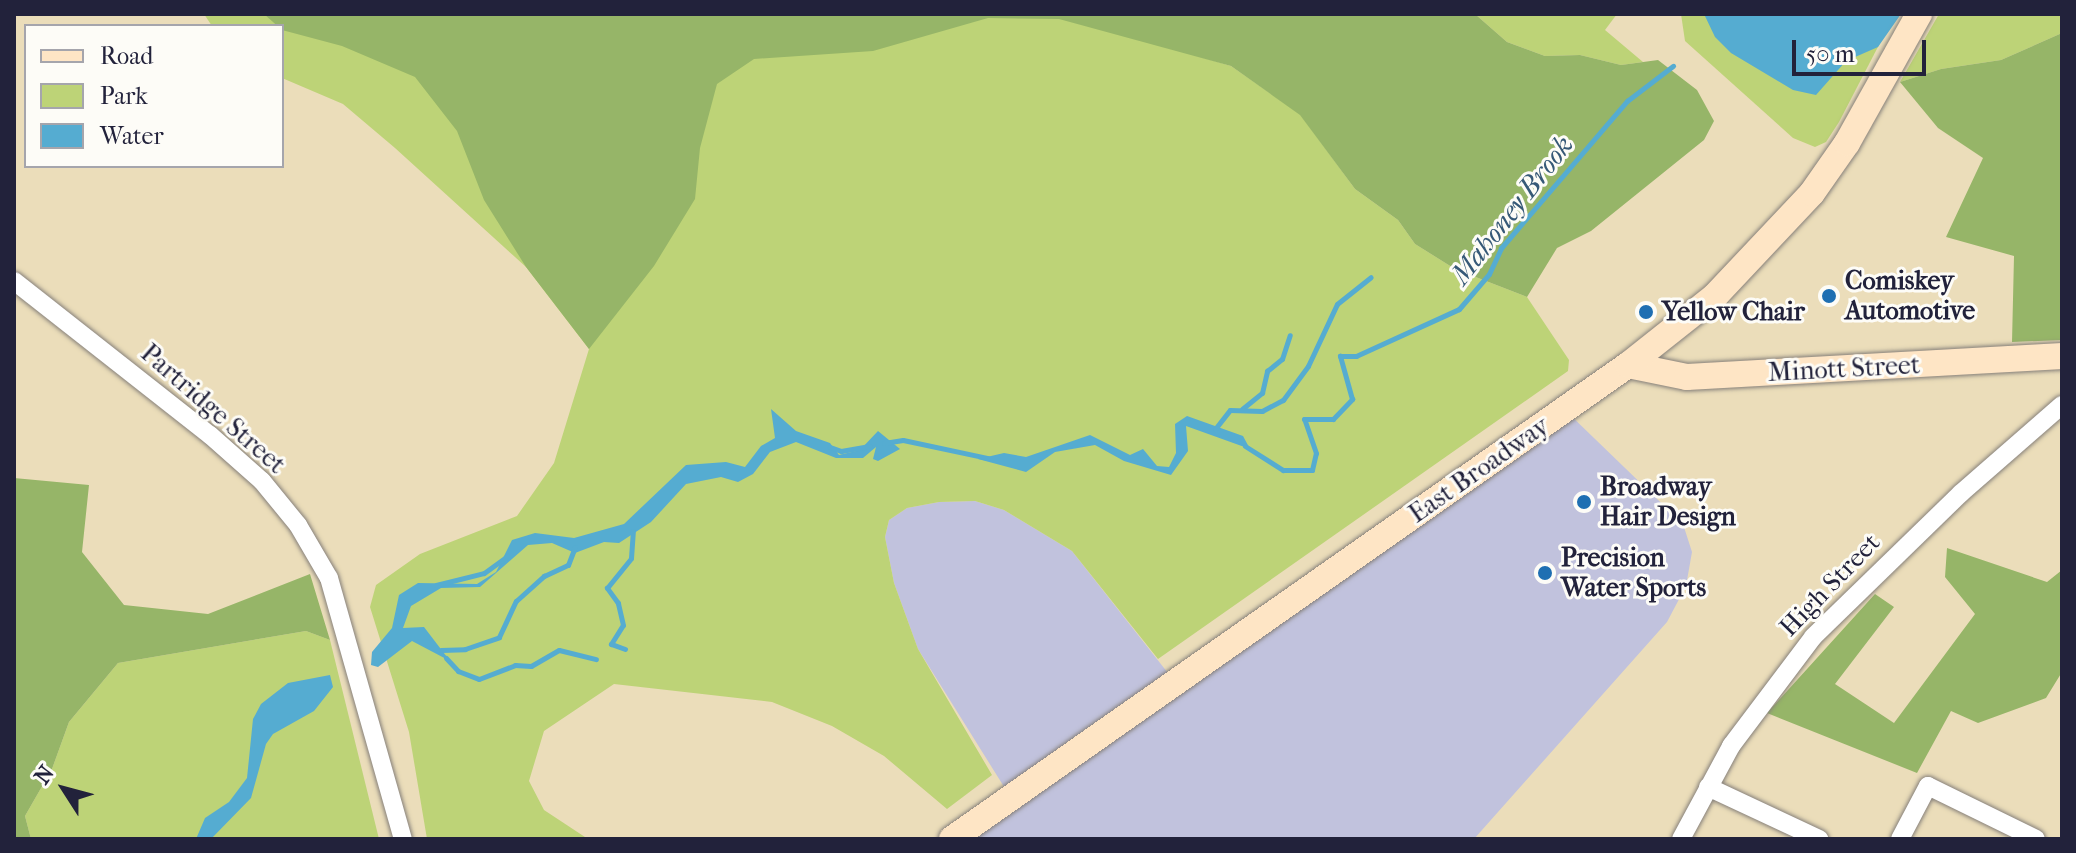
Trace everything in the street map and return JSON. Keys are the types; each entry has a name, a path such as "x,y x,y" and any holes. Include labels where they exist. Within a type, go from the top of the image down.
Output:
{"main road":[{"name":"East Broadway","path":"952,839 1628,365 1715,296 1812,193 1847,143 1919,14"},
{"name":"Minott Street","path":"1628,365 1687,377 2062,356"}],"street":[{"name":"Partridge Street","path":"14,281 210,435 262,481 298,525 329,578 403,839"},
{"name":"High Street","path":"1681,839 1751,716 1830,619 1961,493 2062,405"},
{"path":"1900,839 1928,786 2036,839"},
{"path":"1708,787 1819,839"}],"shaded area":[{"path":"1565,410 1683,524 1692,552 1686,586 1667,622 1474,839 952,839 1011,798 918,649 894,583 885,537 889,520 907,508 939,502 975,501 1004,510 1072,551 1175,682"}],"green space":[{"path":"204,14 1056,14 1231,66 1300,114 1355,189 1398,220 1415,244 1455,269 1527,297 1569,360 1568,371 1158,659 1072,551 1004,510 975,501 939,502 907,508 889,520 885,537 894,583 918,649 992,775 947,809 884,756 832,726 772,702 614,684 544,731 529,781 544,810 588,839 427,839 409,732 370,607 376,585 420,554 517,516 554,463 589,349 526,267 395,148 343,104 284,79 284,24 211,24"},
{"path":"264,14 1475,14 1507,42 1545,56 1580,55 1621,65 1658,60 1697,90 1714,121 1704,140 1591,231 1557,248 1527,297 1455,269 1415,244 1398,220 1355,189 1300,115 1231,66 1059,19 988,18 873,51 754,59 717,84 700,148 695,199 654,266 589,349 526,267 484,200 457,131 415,77 342,46 284,31 284,24 275,24"},
{"path":"1475,14 1617,14 1605,30 1643,62 1621,65 1580,55 1545,56 1507,42"},
{"path":"1681,14 1895,14 1839,122 1826,142 1815,147 1793,138 1685,41"},
{"path":"1939,14 2062,14 2062,33 2001,60 1941,69 1900,82"},
{"path":"2062,33 2062,340 2012,342 2014,256 1946,237 1983,158 1938,128 1900,82 1941,69 2001,60"},
{"path":"14,478 89,485 82,552 124,605 208,614 310,574 330,640 306,631 118,663 69,722 52,769 25,816 31,839 14,839"},
{"path":"1947,548 2047,582 2062,570 2062,672 2046,698 1978,723 1951,711 1917,773 1767,713 1875,594 1894,607 1835,684 1894,723 1975,614 1945,577"},
{"path":"306,631 330,640 379,839 31,839 25,816 52,769 69,722 118,663"}],"water":[{"path":"1704,14 1901,14 1878,47 1846,61 1816,95 1793,90 1731,53 1715,37"},
{"path":"771,409 796,431 830,443 839,455 860,450 878,431 900,449 878,461 873,459 876,447 863,458 836,458 796,442 770,452 753,474 738,482 721,477 686,484 651,522 619,543 604,542 575,553 552,543 528,545 480,587 441,588 411,606 403,628 424,627 450,661 412,641 378,667 371,665 372,652 392,628 399,595 418,583 477,584 496,572 512,540 535,533 574,538 624,524 686,465 726,462 745,467 761,446 775,438"},
{"path":"1187,416 1243,436 1250,449 1186,426 1188,451 1171,475 1124,461 1095,445 1055,452 1026,472 978,459 1004,453 1026,457 1090,435 1130,455 1143,449 1157,466 1169,467 1176,453 1175,424"},
{"path":"330,675 333,687 314,711 273,734 266,744 251,798 211,839 196,839 205,818 229,802 247,778 253,719 261,704 288,683"}],"waterway":[{"name":"Mahoney Brook","path":"1245,446 1283,470 1312,470 1316,453 1304,419 1333,419 1352,399 1340,356 1356,356 1459,309 1489,274 1501,248 1627,101 1673,66"},
{"path":"1215,429 1230,410 1262,411 1283,400 1308,366 1337,304 1371,277"},
{"path":"1242,409 1262,393 1267,371 1282,359 1290,335"},
{"name":"Mahoney Brook","path":"884,443 903,440 988,458"},
{"name":"Mahoney Brook","path":"830,447 841,451 870,446"},
{"path":"625,649 611,644 623,625 618,603 607,588 631,558 633,531"},
{"path":"441,650 465,649 499,637 516,601 544,576 568,565 575,547"},
{"name":"Mahoney Brook","path":"436,585 484,573 507,556"},
{"path":"446,658 458,671 479,679 515,665 531,666 559,650 596,659"}],"place":[{"name":"Comiskey Automotive","path":"1829,296"},
{"name":"Yellow Chair","path":"1646,312"},
{"name":"Broadway Hair Design","path":"1584,502"},
{"name":"Precision Water Sports","path":"1545,573"}]}
